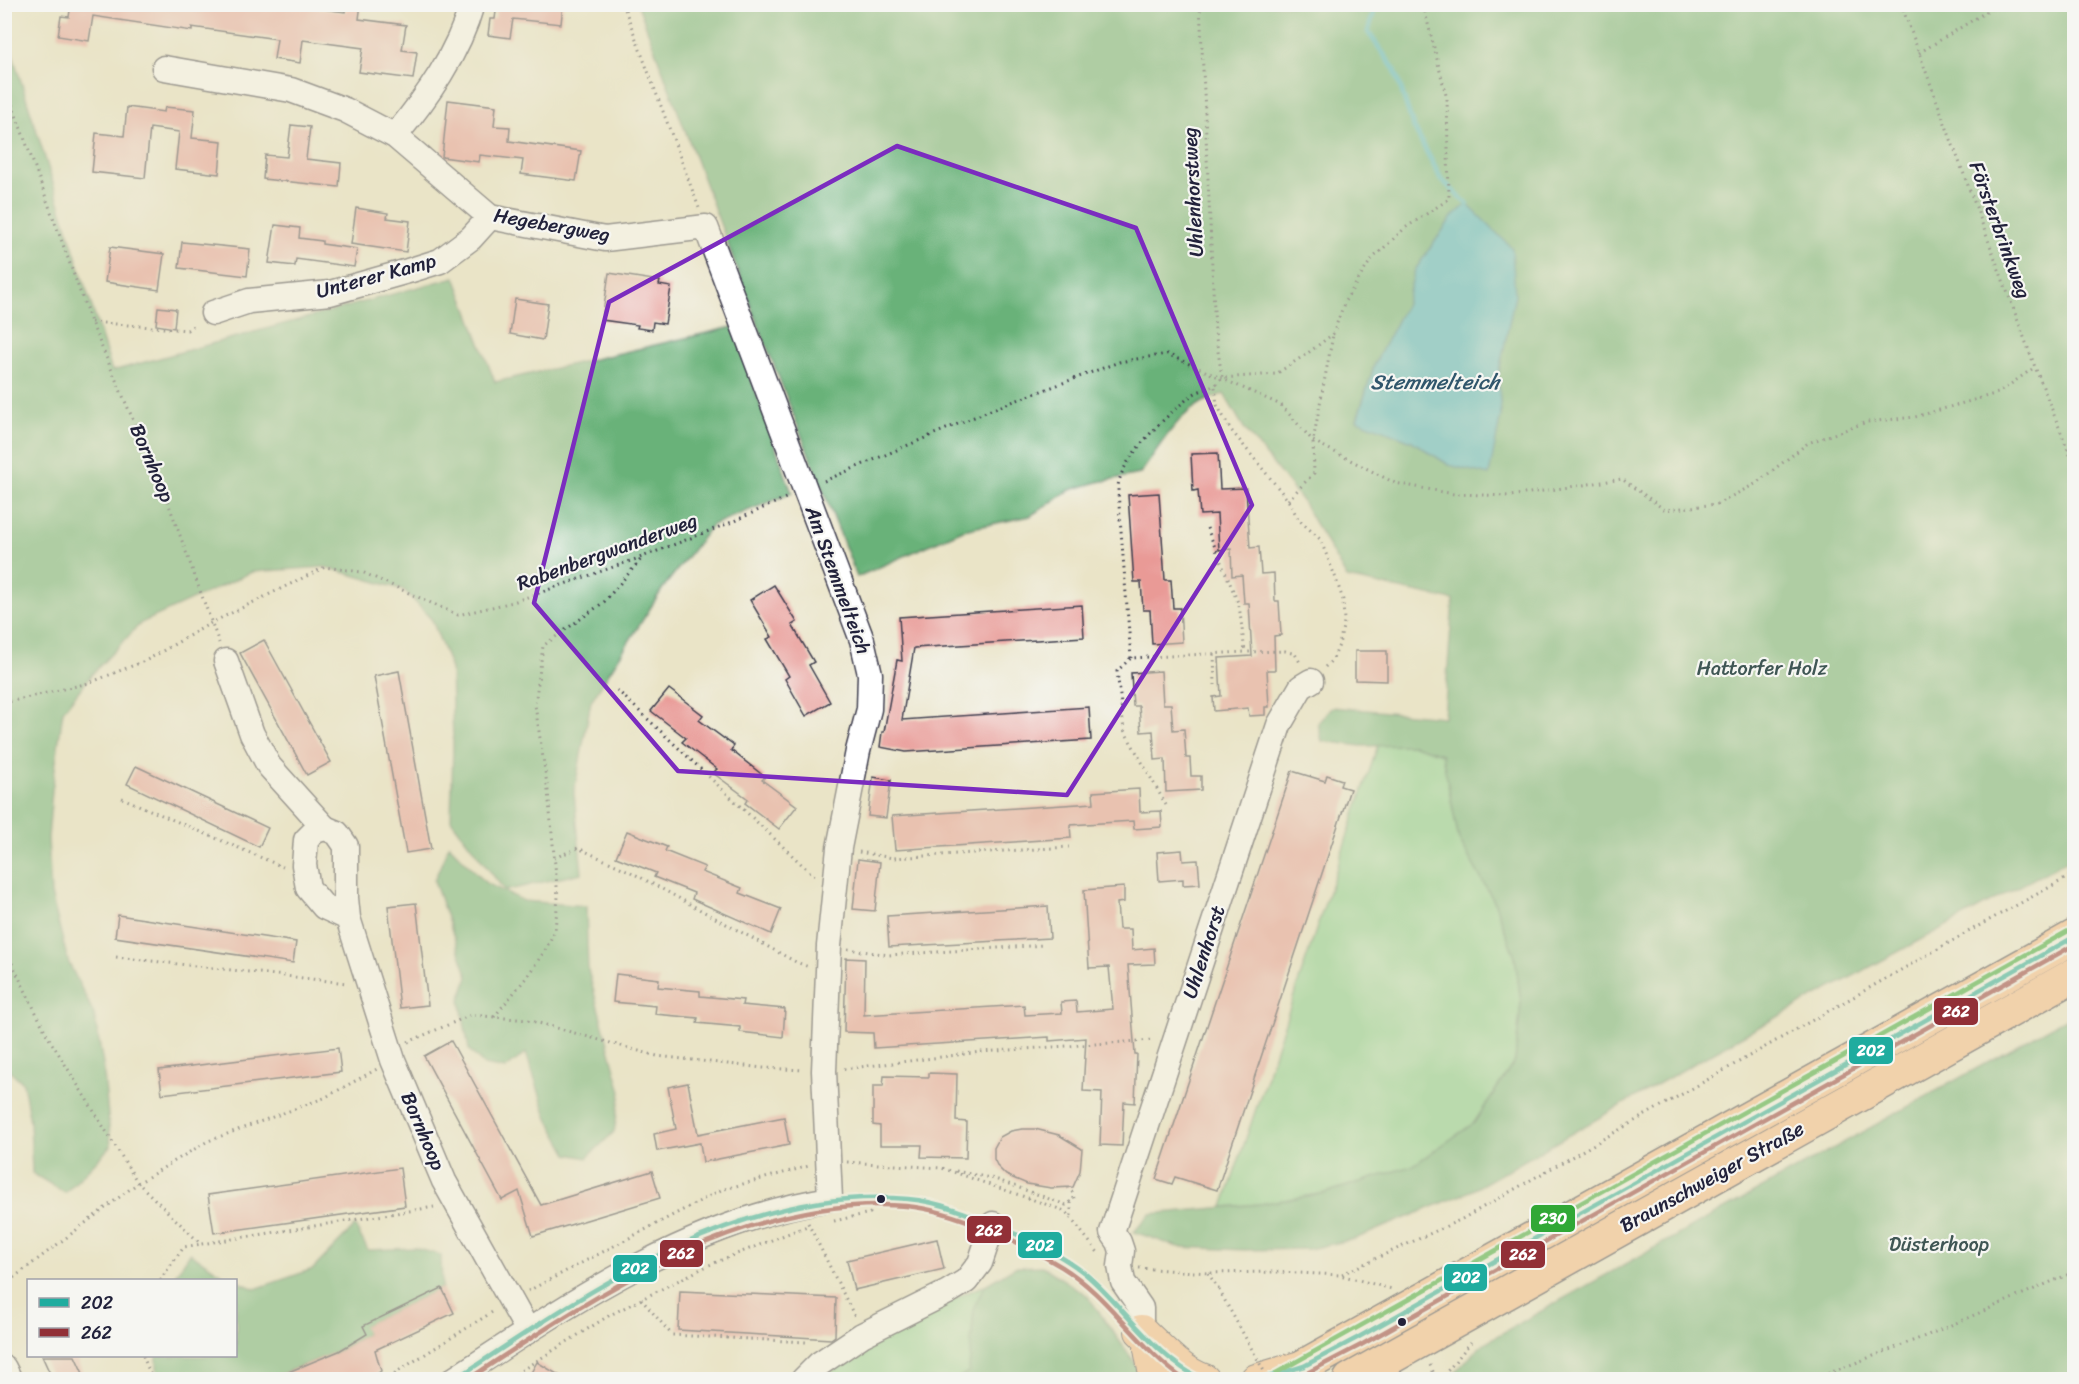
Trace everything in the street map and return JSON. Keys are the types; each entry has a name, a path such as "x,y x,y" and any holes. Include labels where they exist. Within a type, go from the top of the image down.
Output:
{"highway":[{"name":"Braunschweiger Straße","path":"1292,1373 2074,937"},
{"name":"Braunschweiger Straße","path":"1350,1380 2074,975"}],"main road":[{"path":"1145,1340 1156,1380"},
{"path":"1145,1340 1194,1376 1204,1380"},
{"path":"1256,1380 1292,1373"}],"street":[{"path":"395,136 428,96 451,56 472,4"},
{"name":"Hegebergweg","path":"164,68 291,90 345,110 395,136 489,217 605,238 706,227"},
{"name":"Unterer Kamp","path":"213,313 249,301 330,292 440,261 471,238 489,217"},
{"name":"Am Stemmelteich","path":"706,227 862,640 870,674 869,709 839,848 829,946 824,1071 830,1210"},
{"name":"Bornhoop","path":"226,661 252,734 269,766 326,828 337,833 346,846 345,898 348,918 393,1060 444,1181 528,1331"},
{"name":"Uhlenhorst","path":"1120,1266 1122,1251 1112,1232 1280,725 1301,687 1311,681"},
{"path":"326,828 315,831 306,840 304,865 308,888 324,908 348,918"},
{"path":"453,1380 528,1331 649,1261 743,1220 798,1204 830,1210"},
{"path":"809,1374 862,1335 948,1293 966,1281 980,1263 993,1224"},
{"path":"1120,1266 1128,1291 1141,1308 1145,1340 1172,1380"},
{"path":"4,1368 10,1380"}],"path":[{"path":"623,4 706,227"},
{"name":"Uhlenhorstweg","path":"1200,4 1215,332 1222,378"},
{"path":"1288,500 1314,473 1313,441 1333,334 1345,301 1371,260 1405,228 1449,199 1447,99 1423,4"},
{"name":"Försterbrinkweg","path":"1901,4 2035,367 2074,465"},
{"path":"1919,53 1999,4"},
{"name":"Bornhoop","path":"4,82 92,322 165,494 226,661"},
{"path":"92,322 188,330 213,313"},
{"path":"1131,658 1118,492 1119,478 1128,462 1158,426 1193,394 1215,387 1222,378 1276,374 1333,334"},
{"name":"Rabenbergwanderweg","path":"4,703 89,683 147,660 211,623 325,567 362,572 458,615 513,602 642,557 732,522 993,409 1119,362 1167,354 1281,405 1313,441"},
{"path":"1313,441 1395,483 1455,494 1510,496 1622,479 1665,510 1717,504 1755,484 1808,443 1867,422 1916,417 1998,393 2035,367"},
{"path":"1166,805 1124,730 1117,671 1131,658 1285,651 1295,654 1311,681 1332,659 1339,645 1344,622 1343,600 1320,539 1299,520 1288,500 1231,430 1216,405 1215,387"},
{"path":"1207,528 1239,605 1245,652"},
{"path":"494,1017 526,978 546,949 555,930 558,897 549,791 535,705 543,646 604,602 642,557"},
{"path":"1214,654 1215,685"},
{"path":"617,690 813,875 836,877"},
{"path":"122,798 306,877"},
{"path":"839,848 893,858 1069,847"},
{"path":"554,858 578,848 629,871 796,962 827,974"},
{"path":"1340,1275 1462,1219 2074,874"},
{"path":"829,946 889,954 1045,945"},
{"path":"4,947 47,1035 138,1183 201,1244"},
{"path":"116,957 369,986"},
{"path":"4,1285 138,1183 208,1141 324,1098 393,1060 408,1041 471,1015 528,1020 657,1056 763,1068 824,1071 981,1052 1176,1039"},
{"path":"942,1168 995,1179 1066,1205 1071,1203"},
{"path":"1068,1188 1074,1198 1071,1203 1071,1218"},
{"path":"830,1210 870,1213 871,1198"},
{"path":"161,1279 184,1247 456,1203"},
{"path":"798,1204 847,1298 862,1335"},
{"path":"506,1380 610,1315 640,1299 709,1265 819,1224"},
{"path":"1120,1266 1208,1273 1278,1272 1340,1275 1393,1289"},
{"path":"1811,1380 1928,1335 2074,1272"},
{"path":"1208,1273 1269,1380"},
{"path":"640,1299 672,1335 806,1342 809,1374"},
{"path":"1430,1365 1438,1380 1472,1341"},
{"path":"143,1357 154,1380"}],"highlighted area":[{"path":"897,146 1136,228 1252,505 1067,795 678,771 534,603 609,302"}],"green space":[{"name":"Hattorfer Holz","path":"638,5 2074,5 2074,857 1744,1035 1471,1191 1355,1239 1309,1249 1245,1250 1178,1247 1134,1232 1150,1214 1260,1204 1325,1193 1412,1166 1474,1123 1515,1061 1521,1002 1515,957 1494,901 1459,840 1442,754 1414,745 1361,746 1322,741 1318,723 1332,707 1444,717 1453,600 1347,578 1302,501 1244,428 1224,394 1196,406 1185,415 1175,425 1140,474 1070,490 1030,516 963,530 857,577 757,322","holes":["1452,217 1515,295 1498,376 1501,415 1449,465 1412,441 1357,419 1375,363 1406,304 1415,270"]},
{"path":"4,27 112,371 455,277 495,382 733,327 792,493 712,525 663,588 591,701 574,793 582,873 505,891 451,820 453,744 451,669 432,620 404,590 325,567 252,572 141,623 92,674 63,711 52,791 48,838 51,894 68,961 94,1014 103,1064 111,1146 65,1193 32,1173 30,1122 23,1083 5,1066"},
{"path":"1378,745 1414,745 1442,754 1459,840 1494,901 1515,957 1521,1002 1515,1061 1474,1123 1412,1166 1325,1193 1260,1204 1223,1207"},
{"path":"449,845 486,883 524,901 586,906 588,970 621,1092 614,1132 587,1158 568,1154 548,1119 526,1053 505,1069 484,1065 469,1050 460,1000 468,977 434,881"},
{"name":"Düsterhoop","path":"2074,1014 2074,1379 1448,1379 1484,1343"},
{"path":"355,1226 368,1250 415,1248 441,1255 442,1288 364,1326 367,1334 332,1354 268,1379 164,1379 157,1373 157,1357 237,1357 237,1280 255,1289 313,1269"},
{"path":"190,1253 233,1279 173,1279"},
{"path":"1042,1266 1087,1295 1138,1367 1139,1379 957,1380 969,1371 974,1307 985,1285 1015,1267"},
{"path":"985,1285 974,1307 969,1371 957,1379 821,1380 859,1352 900,1327 942,1304"}],"water":[{"name":"Stemmelteich","path":"1467,204 1512,248 1515,295 1498,376 1501,415 1489,475 1449,465 1412,441 1357,420 1375,363 1406,304 1415,270 1452,217"}],"building":[{"path":"71,4 285,4 345,12 346,4 361,4 359,19 406,25 402,50 417,52 413,79 359,72 363,48 303,40 300,63 274,59 277,39 192,27 192,31 93,16 89,41 58,36 61,16 69,17"},
{"path":"497,4 563,4 561,24 513,19 510,38 488,35 490,19 495,19"},
{"path":"448,100 496,106 494,126 510,127 509,141 581,151 576,181 521,174 523,160 480,155 479,162 442,157"},
{"path":"127,107 164,112 165,107 195,110 192,138 222,141 219,174 175,169 179,132 150,128 145,178 92,172 96,133 124,136"},
{"path":"291,125 310,127 306,159 341,163 339,187 263,179 265,155 287,157"},
{"path":"356,208 388,213 387,218 410,221 406,252 351,244"},
{"path":"275,225 300,228 299,238 357,249 354,267 296,259 295,266 269,263"},
{"path":"182,242 250,249 247,276 179,268"},
{"path":"110,247 164,254 159,290 105,282"},
{"path":"609,273 660,281 659,285 671,287 665,324 653,322 652,330 637,328 638,325 602,320"},
{"path":"515,299 548,304 543,340 510,334"},
{"path":"158,307 176,309 174,328 156,325"},
{"path":"1218,453 1220,489 1246,488 1250,548 1259,547 1261,574 1274,573 1275,601 1279,601 1281,635 1274,636 1275,670 1267,670 1269,707 1265,707 1265,715 1249,716 1248,708 1214,711 1213,697 1221,696 1219,658 1252,656 1249,603 1244,603 1242,575 1232,576 1231,549 1219,550 1217,514 1200,515 1198,490 1193,491 1191,454"},
{"path":"1159,493 1165,580 1171,580 1173,608 1180,608 1182,642 1152,644 1150,610 1143,610 1141,582 1134,582 1128,495"},
{"path":"774,585 797,622 792,625 814,662 809,665 830,702 806,716 785,679 789,676 767,639 772,637 750,600"},
{"path":"1082,605 1084,637 914,648 902,720 1089,707 1091,740 906,752 880,747 897,660 902,661 899,617"},
{"path":"264,640 331,762 307,775 240,653"},
{"path":"1355,651 1387,651 1387,681 1355,680"},
{"path":"399,671 431,849 406,853 374,676"},
{"path":"1161,671 1163,704 1171,704 1173,730 1184,729 1186,758 1190,758 1191,776 1201,776 1201,790 1166,792 1165,759 1155,760 1153,731 1141,732 1139,706 1133,706 1131,673"},
{"path":"669,689 703,715 699,720 734,746 731,750 765,777 762,780 797,806 779,829 745,803 748,799 713,773 717,769 682,742 686,738 651,711"},
{"path":"136,766 268,828 259,847 127,784"},
{"path":"1292,771 1325,781 1327,775 1342,780 1340,786 1350,789 1217,1190 1175,1177 1172,1184 1156,1179"},
{"path":"873,777 891,780 886,818 868,816"},
{"path":"1139,789 1140,812 1161,811 1162,827 1134,829 1133,821 1070,825 1071,838 895,850 892,816 1094,803 1093,792"},
{"path":"627,831 667,847 665,851 705,867 702,872 742,888 740,893 781,909 771,934 692,899 694,893 654,877 656,873 616,857"},
{"path":"1182,850 1183,861 1198,860 1200,884 1183,885 1183,879 1159,881 1157,852"},
{"path":"858,859 880,862 875,911 853,909"},
{"path":"1124,887 1124,902 1117,903 1119,929 1131,929 1132,950 1154,948 1155,964 1128,965 1135,1054 1137,1054 1135,1103 1124,1102 1122,1146 1100,1145 1102,1092 1083,1091 1086,1038 1049,1041 1049,1037 874,1048 873,1033 844,1032 846,958 865,959 864,1015 1024,1005 1025,1015 1062,1013 1061,1002 1076,1001 1077,1012 1113,1009 1109,967 1089,968 1084,890"},
{"path":"416,903 428,1005 400,1008 388,906"},
{"path":"1048,906 1050,938 889,947 887,916"},
{"path":"118,915 296,942 293,963 115,937"},
{"path":"616,974 659,979 658,987 700,991 700,996 743,1000 742,1005 785,1009 783,1037 740,1032 740,1027 697,1023 698,1018 655,1014 656,1006 613,1002"},
{"path":"451,1041 541,1205 652,1171 660,1198 533,1236 519,1191 502,1200 424,1056"},
{"path":"338,1048 341,1072 162,1094 159,1070"},
{"path":"929,1073 957,1074 956,1121 967,1122 966,1158 921,1157 922,1145 880,1145 880,1126 873,1125 873,1086 883,1086 884,1076 929,1077"},
{"path":"688,1083 698,1134 784,1117 789,1145 703,1162 700,1143 657,1151 654,1134 676,1129 668,1087"},
{"path":"1035,1129 1059,1135 1082,1149 1080,1171 1073,1187 1051,1188 1027,1184 1006,1175 998,1167 994,1159 994,1148 1000,1137 1011,1131"},
{"path":"400,1168 405,1206 214,1233 208,1195"},
{"path":"937,1239 944,1269 854,1290 847,1260"},
{"path":"442,1288 454,1313 375,1350 381,1371 368,1380 269,1380 339,1351 367,1334 363,1326"},
{"path":"680,1291 836,1298 835,1336 831,1339 678,1330"},
{"path":"42,1357 75,1357 86,1380 53,1380"},
{"path":"537,1362 567,1380 527,1380"}],"waterway":[{"path":"1376,4 1368,32 1395,70 1413,126 1441,179 1467,204"}],"transit line":[{"name":"230","path":"1276,1373 2070,930"},
{"name":"202","path":"1258,1380 1304,1366 1357,1338 2074,937"},
{"name":"262","path":"1284,1380 1307,1373 1361,1345 2074,945"},
{"name":"202","path":"454,1380 558,1312 668,1251 726,1226 785,1209 846,1199 908,1199 935,1203 973,1216 1040,1245 1084,1273 1156,1347 1203,1380"},
{"name":"262","path":"467,1380 620,1284 674,1256 730,1233 787,1216 846,1207 906,1206 966,1220 1027,1247 1062,1267 1094,1292 1153,1353 1185,1380"}]}
